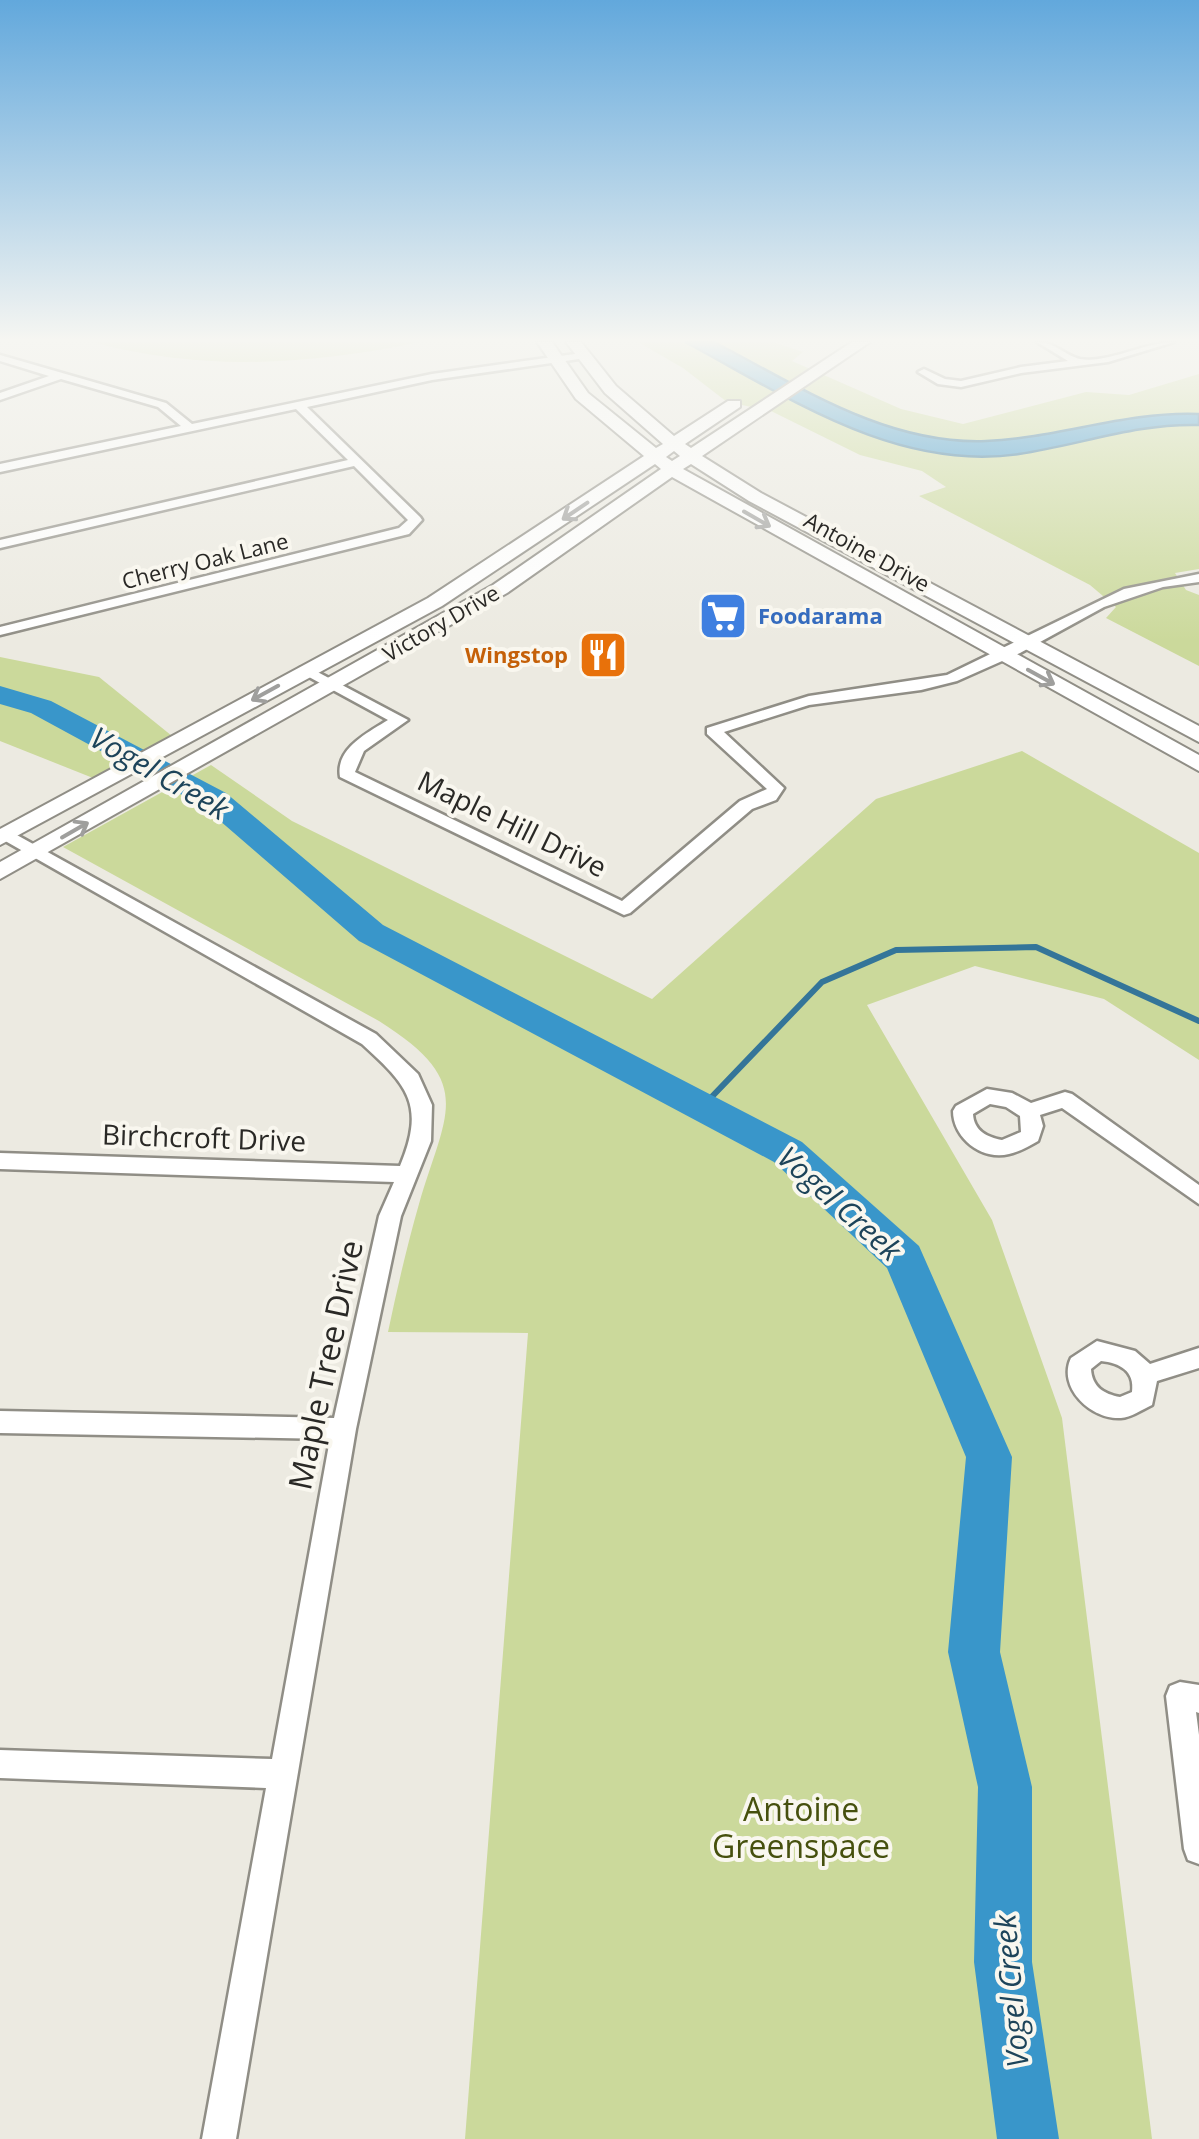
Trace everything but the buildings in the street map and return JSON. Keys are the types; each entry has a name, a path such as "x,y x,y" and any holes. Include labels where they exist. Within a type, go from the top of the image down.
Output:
{"main road":[{"name":"Antoine Drive","path":"646,442 855,574 1199,764"},
{"name":"Antoine Drive","path":"654,442 667,457"},
{"name":"Victory Drive","path":"0,872 461,614 566,544 687,442"},
{"name":"Victory Drive","path":"3,836 435,602 667,457 691,457 712,442"},
{"name":"Antoine Drive","path":"691,457 1199,735"},
{"path":"538,537 566,544"},
{"path":"855,574 877,562"}],"street":[{"path":"0,468 121,442"},
{"path":"336,442 356,462"},
{"path":"0,544 356,462"},
{"name":"Cherry Oak Lane","path":"0,631 404,531 415,520 356,462"},
{"path":"1004,656 1084,608 1128,590 1199,578"},
{"name":"Maple Hill Drive","path":"304,672 400,720 360,746 346,761 346,774 624,909 746,805 770,796 776,788 713,731 820,698 949,679 1004,656"},
{"name":"Maple Tree Drive","path":"3,836 394,1058 408,1074 422,1105 420,1142 390,1216 344,1429 219,2139"},
{"path":"1028,1111 1066,1099 1199,1196"},
{"name":"Birchcroft Drive","path":"0,1161 406,1174"},
{"path":"1145,1376 1199,1358"},
{"path":"0,1422 344,1429"},
{"path":"1199,1699 1180,1696 1199,1850"},
{"path":"0,1764 282,1774"}],"green space":[{"path":"833,442 1199,442 1199,569 1175,573 1186,590 1199,595 1199,666 1106,618 1116,607 1090,585 919,496 946,487 922,471 860,455"},
{"path":"0,657 99,677 172,736 93,778 0,741"},
{"name":"Antoine Greenspace","path":"1022,751 1199,853 1199,1060 1104,999 975,966 867,1005 992,1220 1062,1418 1152,2139 465,2139 528,1333 388,1332 410,1236 444,1122 446,1101 442,1082 430,1063 379,1021 63,847 211,765 292,821 652,999 876,799"}],"water":[{"path":"889,442 1080,442 1019,454 974,457 929,452"}],"waterway":[{"name":"Vogel Creek","path":"0,695 41,707 215,800 371,933 788,1152 904,1258 989,1457 974,1652 1005,1787 1003,1962 1028,2139"},
{"path":"702,1107 822,982 896,950 1036,947 1199,1021"}],"place":[{"name":"Foodarama","path":"723,616"},
{"name":"Wingstop","path":"603,655"}]}
